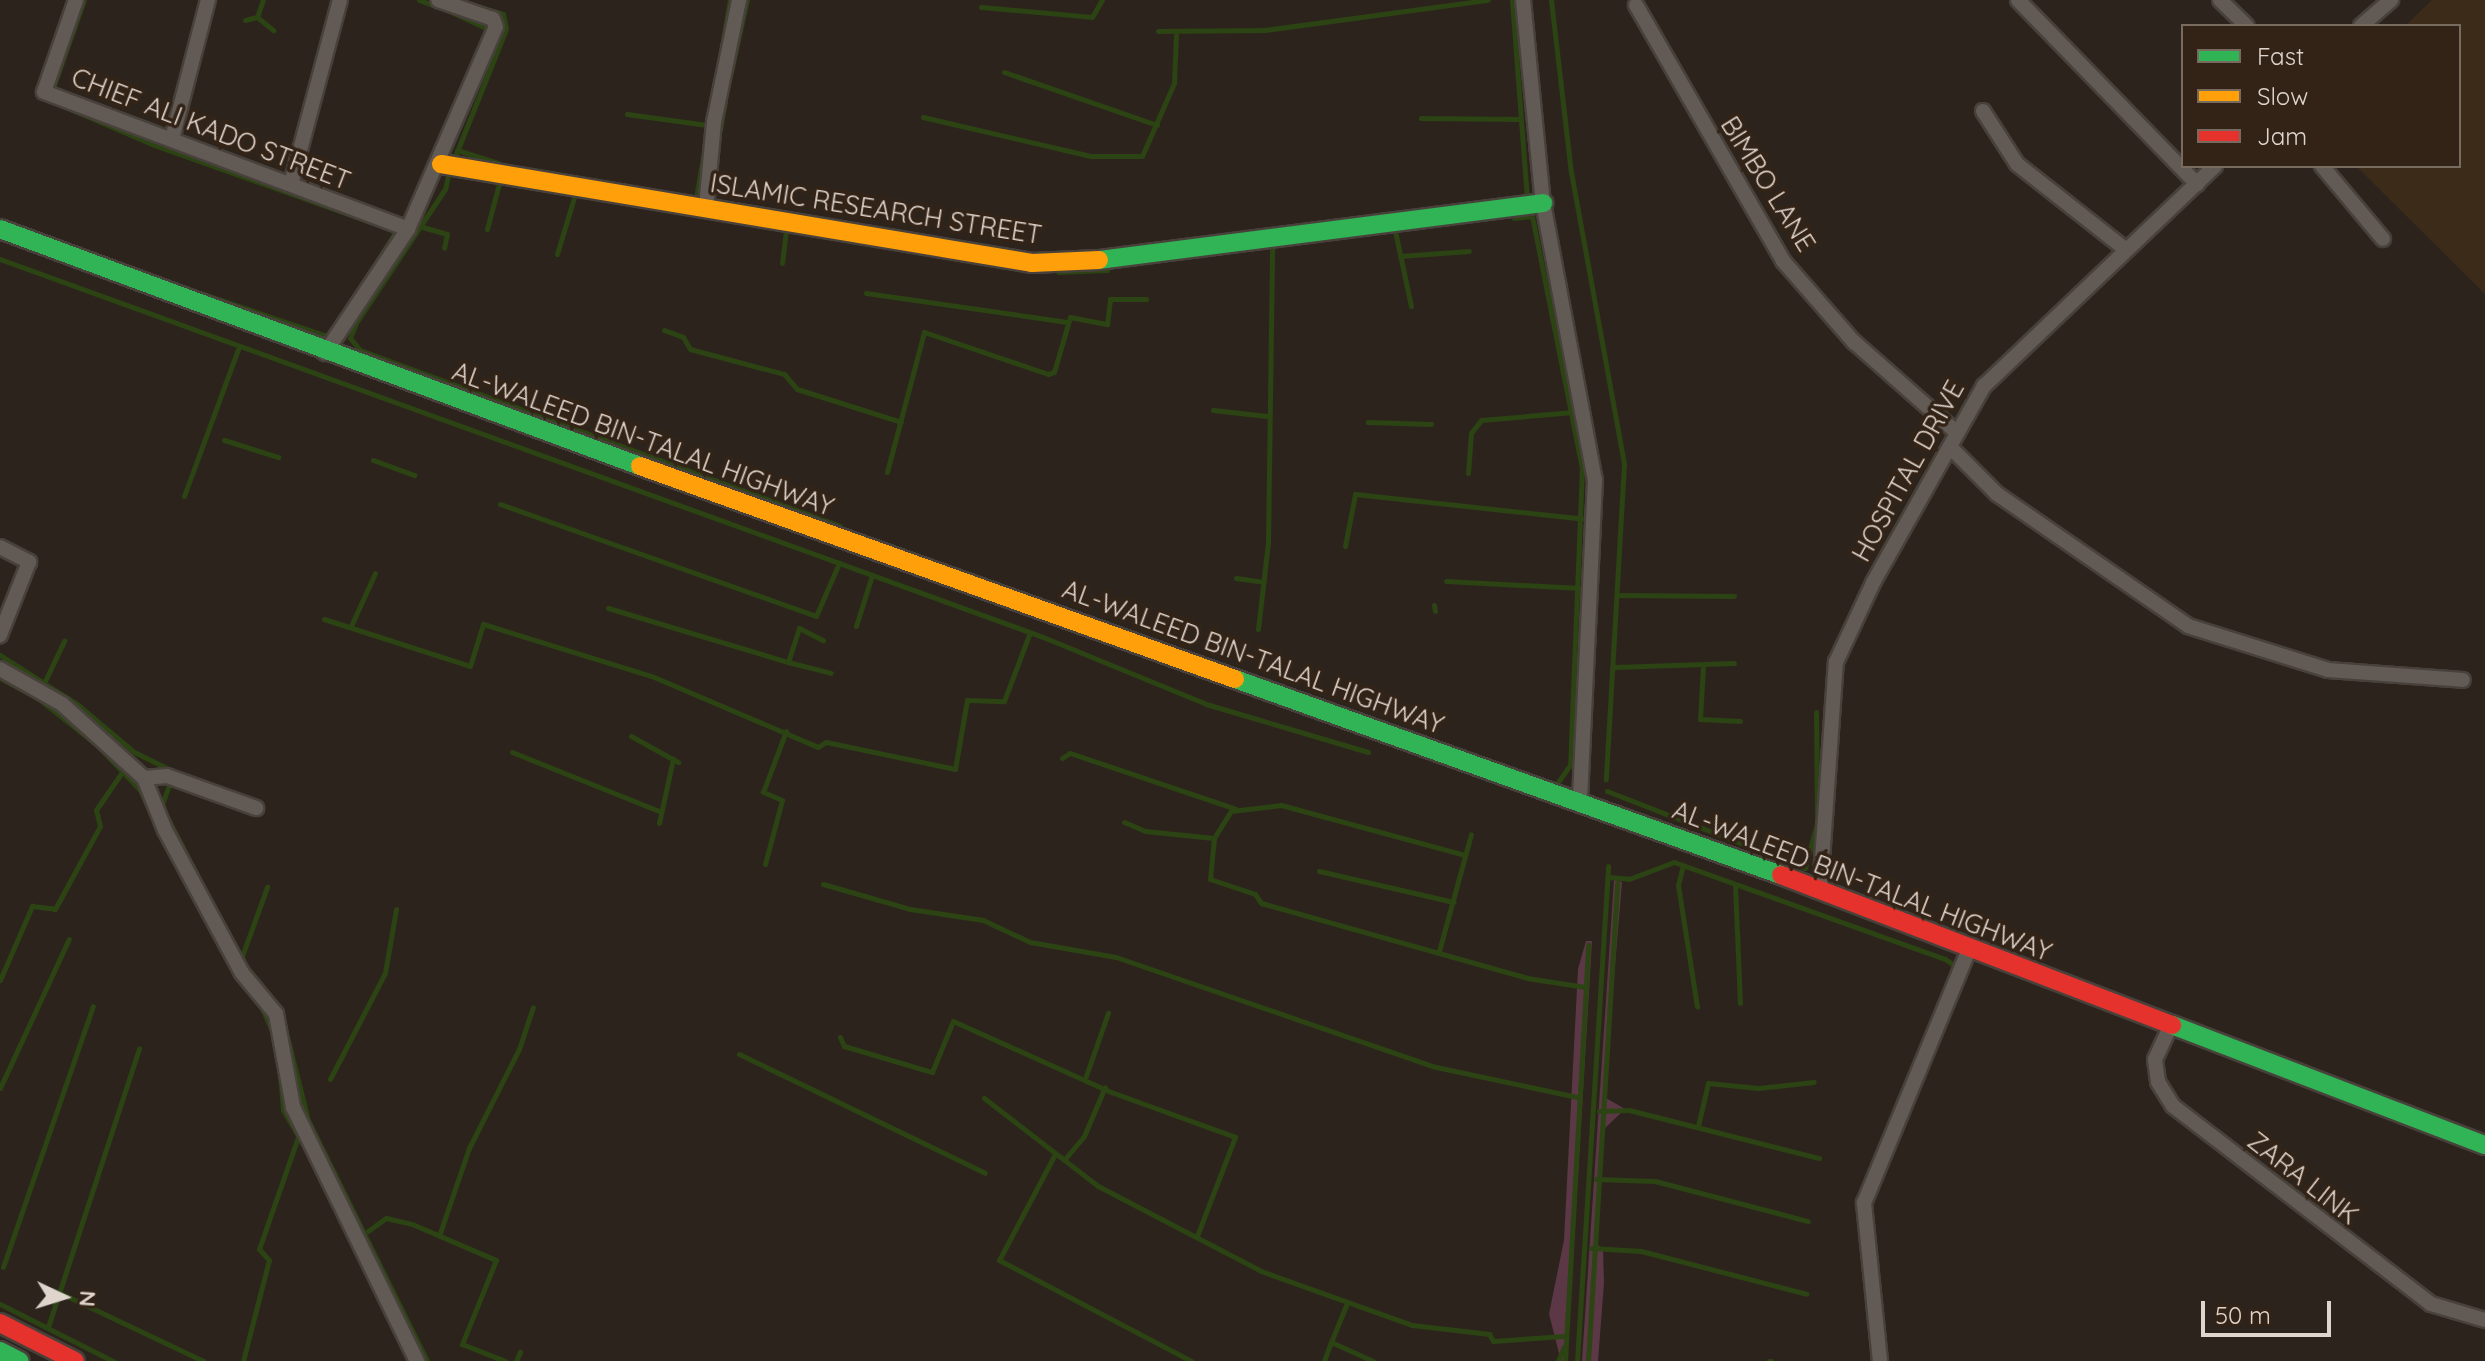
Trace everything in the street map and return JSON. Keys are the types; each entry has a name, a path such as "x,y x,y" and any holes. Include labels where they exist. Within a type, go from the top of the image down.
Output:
{"street":[{"name":"CHIEF ALI KADO STREET","path":"76,0 44,92 408,229"},
{"path":"172,139 208,0"},
{"path":"291,184 340,0"},
{"path":"325,353 408,229 441,164 496,27 493,19 438,0"},
{"path":"706,208 714,122 739,0"},
{"path":"1523,0 1543,203 1595,480 1580,803"},
{"path":"2018,0 2181,168"},
{"path":"2220,0 2245,24"},
{"path":"2363,24 2391,0"},
{"name":"BIMBO LANE","path":"1636,5 1783,261 1854,342 1956,432"},
{"path":"1983,111 2017,164 2125,249"},
{"name":"ISLAMIC RESEARCH STREET","path":"441,164 1032,263 1088,263 1543,203"},
{"path":"2181,168 2197,184"},
{"name":"HOSPITAL DRIVE","path":"1820,889 1836,662 1874,581 1956,432 2003,362 2213,168"},
{"path":"2324,168 2383,239"},
{"name":"AL-WALEED BIN-TALAL HIGHWAY","path":"0,229 325,353 1820,889 1969,949 2485,1145"},
{"path":"1950,447 1997,494 2188,626 2328,670 2463,680"},
{"path":"0,547 29,562 0,635"},
{"path":"0,669 62,704 144,778 165,830 242,973 276,1014 293,1107 417,1361"},
{"path":"144,778 167,776 256,808"},
{"path":"1880,1361 1864,1203 1969,949"},
{"name":"ZARA LINK","path":"2171,1025 2155,1060 2158,1082 2173,1106 2431,1304 2485,1320"},
{"path":"0,1323 75,1361"},
{"path":"0,1351 20,1361"}],"shaded area":[{"path":"2432,0 2485,0 2485,294 2358,168 2461,168 2461,24 2407,24"},
{"path":"1614,880 1622,882 1604,1097 1625,1109 1604,1129 1594,1242 1603,1249 1604,1283 1598,1361 1582,1361"},
{"path":"1586,941 1592,941 1567,1361 1561,1361 1549,1314 1564,1240 1578,969"}],"waterway":[{"path":"53,88 84,0"},
{"path":"257,17 263,0"},
{"path":"313,74 332,0"},
{"path":"419,0 438,7"},
{"path":"696,198 730,0"},
{"path":"731,72 747,0"},
{"path":"981,7 1092,17 1102,0"},
{"path":"1158,31 1265,30 1488,0"},
{"path":"1512,0 1527,199"},
{"path":"1551,0 1571,172 1624,464 1606,779"},
{"path":"454,159 506,29 503,14 466,3"},
{"path":"447,10 486,28 487,35"},
{"path":"257,17 273,30"},
{"path":"245,20 257,17"},
{"path":"1653,21 1688,82"},
{"path":"923,117 1091,156 1142,156 1174,83 1176,35"},
{"path":"1004,72 1157,125"},
{"path":"301,121 307,95"},
{"path":"42,97 154,145 396,231 360,288"},
{"path":"720,130 725,101"},
{"path":"627,114 707,125"},
{"path":"1421,118 1519,119"},
{"path":"457,150 498,163"},
{"path":"449,172 445,189 356,323 350,338 360,350 840,526"},
{"path":"487,229 500,180"},
{"path":"557,254 575,194"},
{"path":"1514,218 1532,216 1582,468 1570,765 1556,785"},
{"path":"1767,219 1782,245"},
{"path":"419,226 447,234 444,248"},
{"path":"782,263 786,228"},
{"path":"1395,231 1411,306"},
{"path":"1258,629 1268,542 1272,247"},
{"path":"1400,256 1469,251"},
{"path":"0,259 1043,637 1206,704 1368,752"},
{"path":"1058,272 1107,270"},
{"path":"174,284 330,337"},
{"path":"866,293 1067,322"},
{"path":"887,472 924,332 1048,374 1054,372 1070,317 1107,324 1110,299 1146,299"},
{"path":"664,330 683,337 690,349 784,374 797,389 901,422"},
{"path":"184,496 238,349"},
{"path":"1213,410 1267,416"},
{"path":"1468,473 1471,433 1481,420 1574,412"},
{"path":"1368,422 1431,424"},
{"path":"224,440 278,457"},
{"path":"373,460 414,475"},
{"path":"1345,546 1355,494 1584,519"},
{"path":"500,504 816,616 839,563"},
{"path":"351,626 375,573"},
{"path":"856,626 872,575"},
{"path":"1236,578 1264,582"},
{"path":"1446,581 1581,588"},
{"path":"1620,595 1734,596"},
{"path":"1434,605 1435,611"},
{"path":"608,608 788,662 799,628 823,640"},
{"path":"324,619 470,666 483,624 654,677 818,747 826,742 955,769 967,700 1004,701 1029,635"},
{"path":"44,683 64,641"},
{"path":"0,655 77,704 134,752 175,772"},
{"path":"788,662 831,673"},
{"path":"1615,667 1734,663"},
{"path":"1703,666 1700,719 1740,721"},
{"path":"0,678 39,699 97,745 140,790 168,850"},
{"path":"1607,791 1805,868 1817,823 1816,712"},
{"path":"765,864 782,800 763,792 786,731"},
{"path":"631,736 678,762"},
{"path":"512,752 661,812"},
{"path":"1062,758 1070,753 1236,809"},
{"path":"659,823 673,759"},
{"path":"0,980 32,906 55,909 100,826 96,810 122,772"},
{"path":"161,807 171,779"},
{"path":"1124,822 1145,831 1214,838 1231,811 1281,805 1465,855"},
{"path":"168,819 202,885"},
{"path":"1439,951 1471,834"},
{"path":"1214,838 1210,879 1255,894 1261,903 1527,978 1585,987"},
{"path":"1608,877 1629,879 1674,862 1945,959 1954,965 1951,974"},
{"path":"1683,865 1678,885 1697,1007"},
{"path":"1577,1361 1608,866"},
{"path":"1319,871 1453,902"},
{"path":"1588,1361 1617,883"},
{"path":"823,884 910,909 983,920 1030,942 1116,957 1436,1067 1577,1097"},
{"path":"1735,885 1740,1003"},
{"path":"241,959 267,887"},
{"path":"330,1079 385,973 396,909"},
{"path":"0,1088 69,939"},
{"path":"218,943 235,973"},
{"path":"1565,1361 1588,945"},
{"path":"244,964 268,994"},
{"path":"3,1267 93,1006"},
{"path":"261,1006 273,1033"},
{"path":"440,1233 469,1148 519,1049 533,1007"},
{"path":"280,1008 308,1120 427,1361"},
{"path":"1086,1076 1108,1013"},
{"path":"840,1037 844,1046 932,1072 953,1021 1111,1092 1235,1137 1197,1236"},
{"path":"48,1327 139,1048"},
{"path":"739,1054 985,1173"},
{"path":"279,1062 283,1110 310,1156"},
{"path":"1698,1126 1708,1083 1758,1088 1814,1082"},
{"path":"1064,1160 1084,1136 1105,1087"},
{"path":"984,1098 1098,1186 1261,1271 1412,1325 1489,1334 1493,1341 1564,1336"},
{"path":"1599,1111 1629,1110 1819,1158"},
{"path":"243,1361 269,1260 259,1249 298,1137"},
{"path":"1055,1154 999,1260 1191,1361"},
{"path":"1596,1179 1655,1181 1808,1221"},
{"path":"368,1231 386,1218 412,1224 496,1260 462,1344 505,1361"},
{"path":"1591,1248 1641,1251 1807,1294"},
{"path":"58,1292 203,1361"},
{"path":"1347,1303 1331,1342 1373,1361"},
{"path":"0,1304 113,1361"},
{"path":"1324,1361 1331,1342"},
{"path":"1558,1361 1564,1347"},
{"path":"516,1361 520,1352"}],"traffic: fast":[{"path":"1099,260 1543,203"},
{"path":"0,229 640,466"},
{"path":"1235,679 1781,875"},
{"path":"2172,1025 2485,1145"},
{"path":"0,1351 20,1361"}],"traffic: slow":[{"path":"441,164 1032,263 1099,260"},
{"path":"640,466 1235,679"}],"traffic: jam":[{"path":"1781,875 2172,1025"},
{"path":"0,1323 75,1361"}]}
